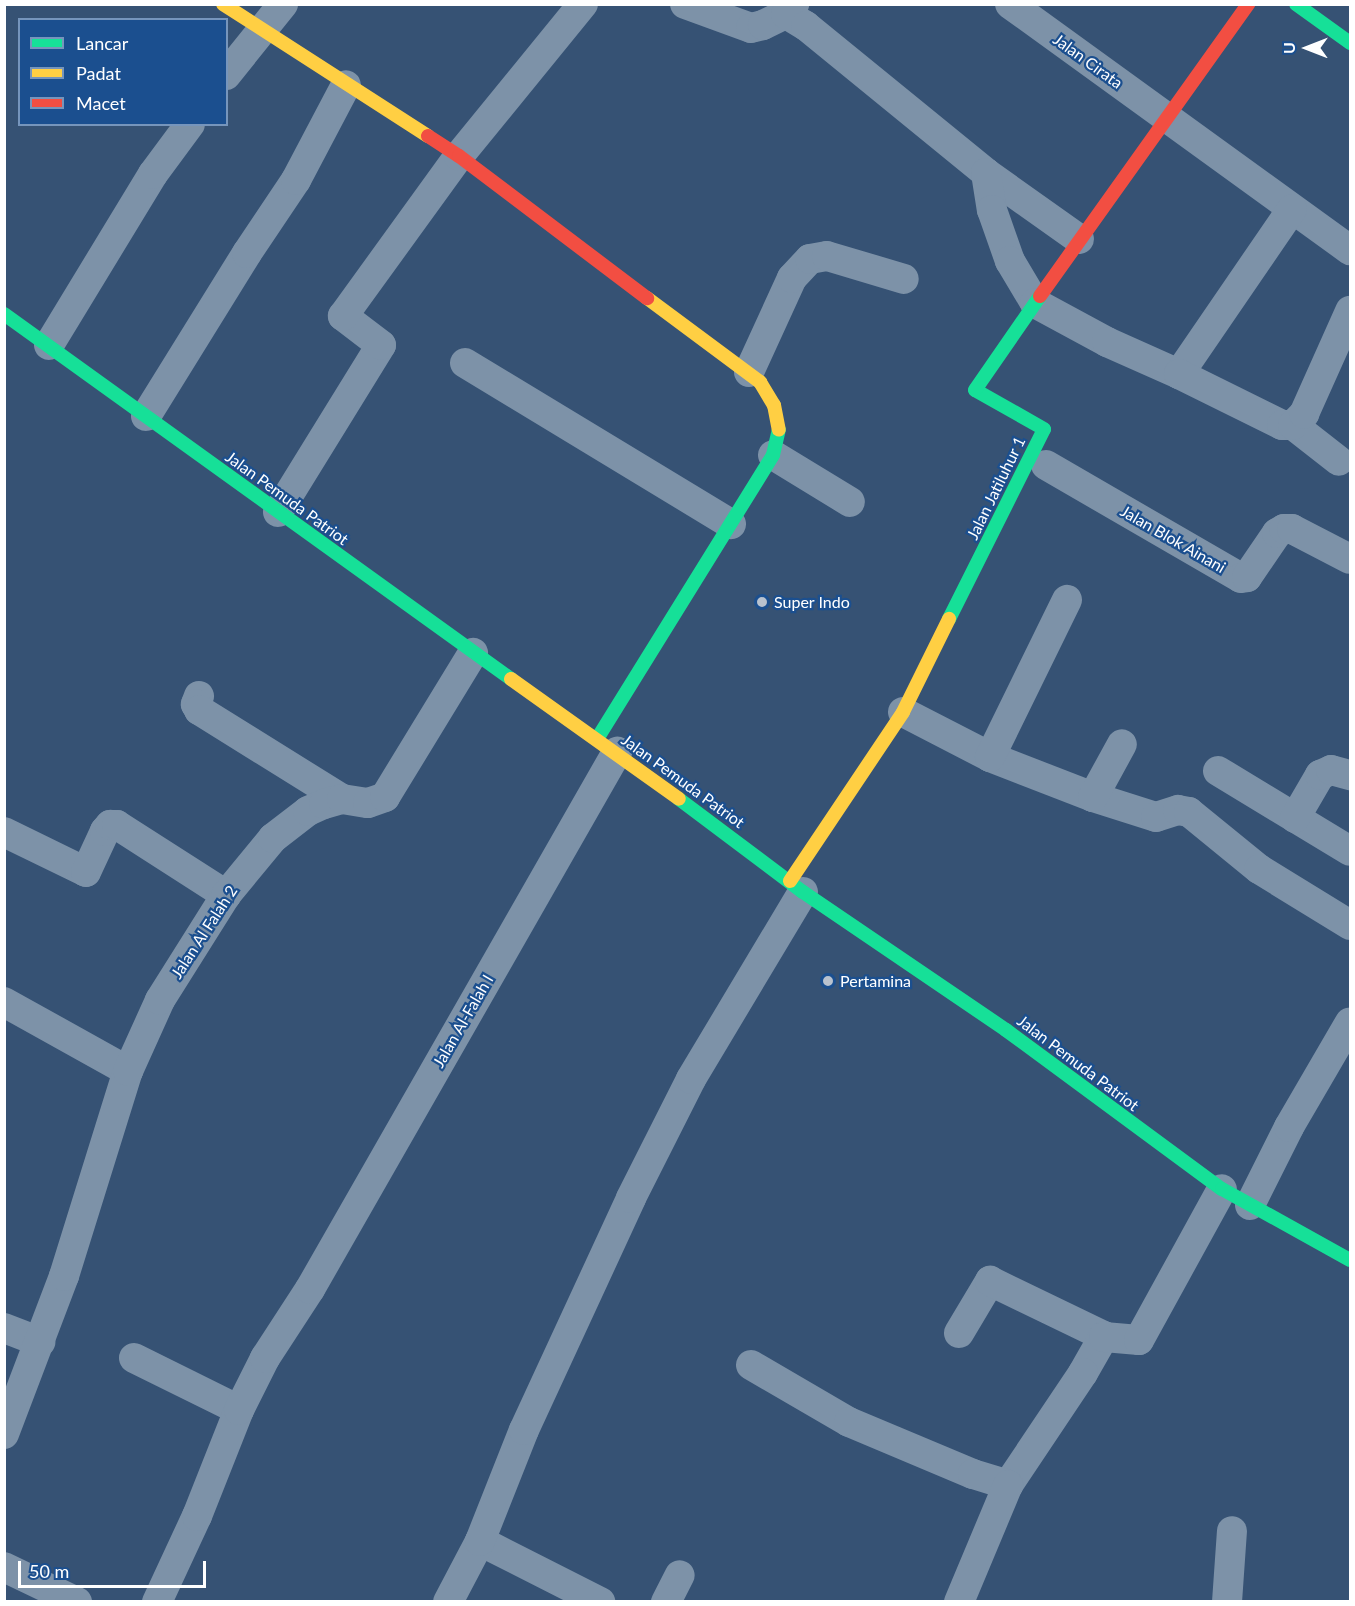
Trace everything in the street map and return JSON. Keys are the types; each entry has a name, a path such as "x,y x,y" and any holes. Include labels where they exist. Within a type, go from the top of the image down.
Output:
{"street":[{"path":"223,4 459,156 749,372 760,382 774,405 779,420 779,436 773,455 730,524 607,745"},
{"path":"228,73 264,32 283,4"},
{"path":"278,512 381,345 343,316 459,156 583,4"},
{"path":"685,4 751,28 763,26 790,9 806,26 986,173 1079,239"},
{"name":"Jalan Cirata","path":"1010,4 1350,250"},
{"name":"Jalan Jatiluhur 1","path":"797,886 903,712 1044,429 975,390 1079,239 1248,4"},
{"path":"1296,4 1350,43"},
{"path":"146,416 247,253 296,180 346,85"},
{"path":"49,345 153,174 189,126"},
{"path":"986,173 992,210 1010,261 1035,303 1107,342 1282,424 1293,425 1339,461"},
{"path":"1179,374 1292,208"},
{"path":"749,372 792,278 810,258 827,256 904,279"},
{"path":"1293,425 1304,414 1350,311"},
{"name":"Jalan Pemuda Patriot","path":"4,314 473,653 607,745 797,886 1006,1030 1222,1189 1350,1260"},
{"path":"465,363 730,524"},
{"path":"773,455 850,502"},
{"name":"Jalan Blok Ainani","path":"1046,465 1241,578 1247,577 1277,533 1284,529 1292,529 1350,559"},
{"path":"990,757 1067,600"},
{"name":"Jalan Al Falah 2","path":"4,1434 64,1276 128,1071 160,1000 226,895 273,838 308,811 342,799 368,803 385,797 473,653"},
{"path":"199,696 196,706 199,710 342,799"},
{"path":"903,712 990,757 1093,797 1156,817 1178,810 1189,812 1259,869 1350,925"},
{"path":"1093,797 1122,744"},
{"name":"Jalan Al-Falah I","path":"157,1602 197,1516 239,1410 265,1358 310,1289 607,745"},
{"path":"1295,818 1320,775 1331,770 1350,775"},
{"path":"1218,771 1350,851"},
{"path":"4,832 86,872 105,831 110,825 117,825 226,895"},
{"path":"448,1602 480,1542 524,1430 631,1198 691,1079 797,886"},
{"path":"4,1002 128,1071"},
{"path":"1250,1205 1289,1127 1350,1022"},
{"path":"959,1333 990,1281 1104,1337 1139,1341 1222,1189"},
{"path":"4,1328 40,1342"},
{"path":"959,1602 1008,1485 1083,1373 1104,1337"},
{"path":"134,1358 239,1410"},
{"path":"751,1365 849,1422 974,1474 1008,1485"},
{"path":"1227,1602 1232,1531"},
{"path":"480,1542 600,1602"},
{"path":"4,1567 77,1602"},
{"path":"666,1602 680,1575"}],"traffic: fast":[{"path":"1296,4 1350,43"},
{"path":"949,619 1044,429 975,390 1040,296"},
{"path":"4,314 511,679"},
{"path":"597,739 773,455 779,430"},
{"path":"679,799 803,892 1006,1030 1222,1189 1350,1260"}],"traffic: slow":[{"path":"223,4 428,136"},
{"path":"647,298 760,382 774,405 779,430"},
{"path":"790,881 903,712 949,619"},
{"path":"511,679 679,799"}],"traffic: jam":[{"path":"1040,296 1248,4"},
{"path":"428,136 459,156 647,298"}],"place":[{"name":"Super Indo","path":"762,602"},
{"name":"Pertamina","path":"828,981"}]}
